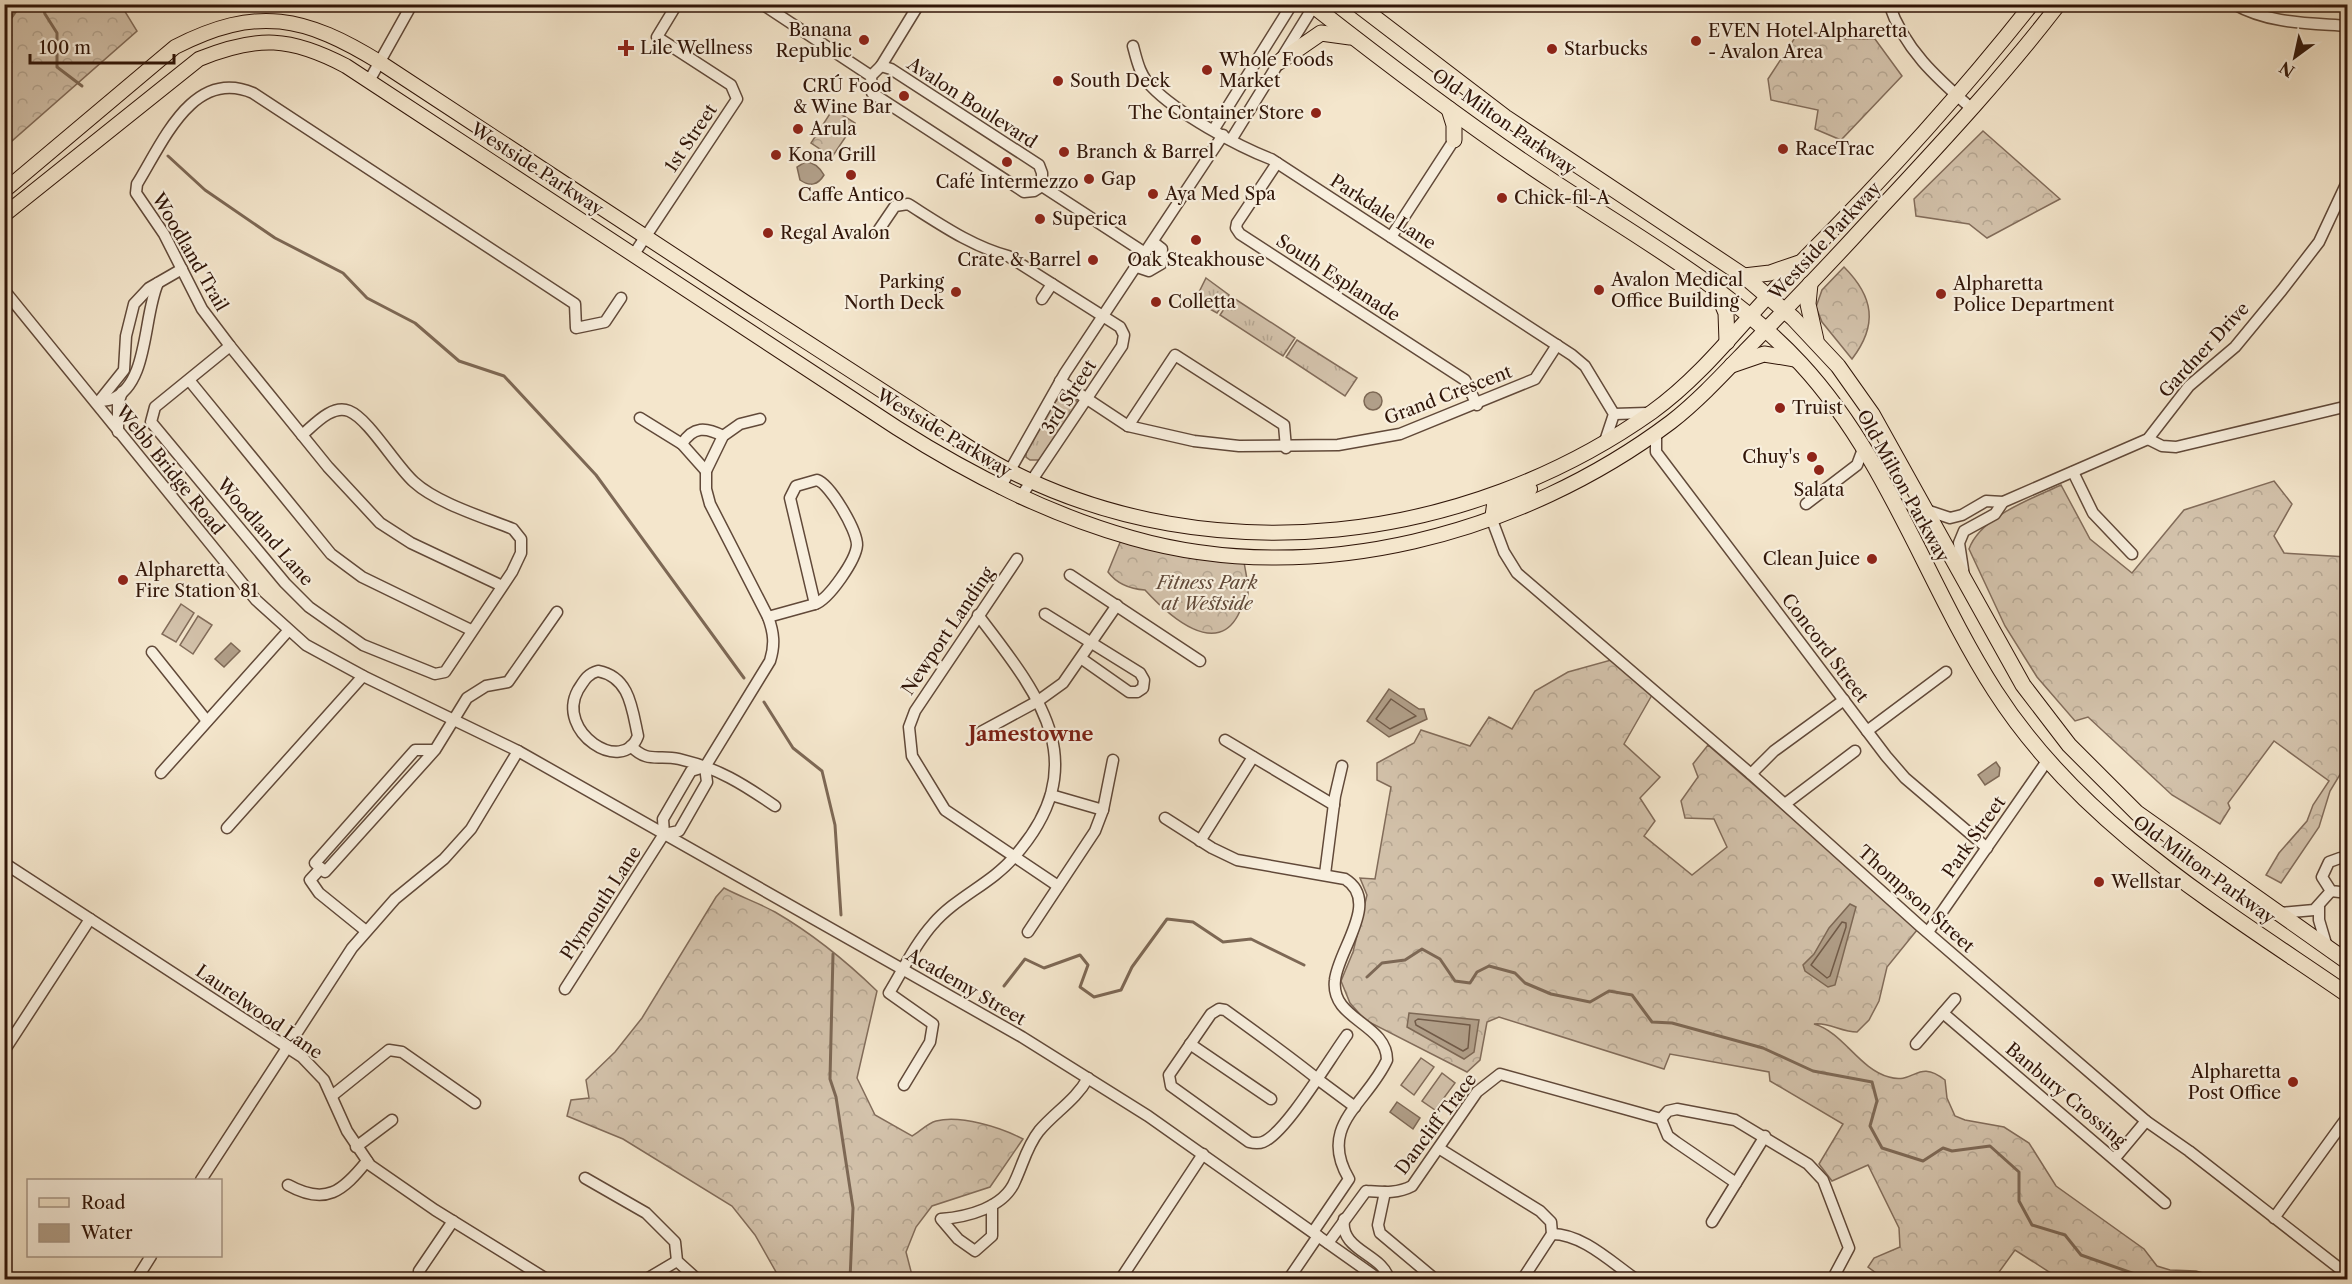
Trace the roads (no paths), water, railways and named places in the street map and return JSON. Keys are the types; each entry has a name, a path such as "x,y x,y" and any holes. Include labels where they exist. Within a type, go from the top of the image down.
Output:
{"highway":[{"name":"Old Milton Parkway","path":"1357,4 1498,112 1744,276 1785,310 1817,342 1862,398 2023,685 2046,717 2103,782 2144,819 2348,962"},
{"name":"Old Milton Parkway","path":"1313,5 1484,135 1715,288 1767,329 1797,360 1837,409 1863,449 1994,689 2047,761 2110,825 2150,857 2348,995"},
{"path":"1279,62 1321,33 1341,34 1356,38"},
{"path":"1449,109 1454,125 1454,140 1467,135 1484,135"},
{"path":"1744,276 1767,274 1799,263"},
{"path":"1810,284 1808,304 1817,342"},
{"path":"1715,288 1726,313 1727,342"},
{"path":"1732,365 1764,354 1797,360"}],"main road":[{"name":"Westside Parkway","path":"4,190 175,47 205,31 243,21 285,20 317,29 349,43 1008,470 1066,495 1114,511 1170,523 1233,532 1287,534 1346,531 1470,503 1533,479 1605,441 1650,413 1691,380 1770,297 1956,94 2032,4"},
{"name":"Westside Parkway","path":"4,215 166,83 200,59 224,49 254,43 297,44 315,50 369,81 953,464 1020,498 1084,523 1134,539 1215,553 1264,556 1378,550 1492,520 1564,488 1656,433 1692,404 1810,284 1971,108 2059,4"},
{"path":"1492,520 1494,505 1553,478 1569,460"}],"street":[{"path":"369,81 412,4"},
{"name":"1st Street","path":"634,254 737,99 731,86 657,37 677,4"},
{"path":"762,4 871,76 870,87 877,98 1024,192 1042,186 1145,253"},
{"path":"881,66 919,4"},
{"name":"3rd Street","path":"1223,135 1292,4"},
{"path":"1889,4 1895,21 1910,47 1971,108"},
{"path":"2234,4 2248,12 2282,21 2348,26"},
{"name":"3rd Street","path":"1000,488 1008,470 1060,381 1223,135 1279,62 1313,5"},
{"name":"Parkdale Lane","path":"1133,46 1140,72 1151,87 1166,100 1223,135 1277,163 1557,345 1585,366 1614,414"},
{"name":"Avalon Boulevard","path":"871,76 881,66 891,69 1039,165 1042,173 1042,186"},
{"name":"Woodland Trail","path":"500,585 411,543 380,523 303,435 202,309 164,234 135,189 157,152 194,100 219,87 237,87 282,112 575,304 576,328 606,322 621,298"},
{"path":"1391,237 1454,140"},
{"name":"South Esplanade","path":"1277,163 1237,223 1236,228 1240,234 1466,380 1477,405"},
{"name":"Gardner Drive","path":"1926,510 1950,518 1962,515 1986,501 2003,502 2148,439 2189,386 2235,347 2282,290 2319,242 2348,180"},
{"path":"878,231 895,206 908,204 968,241 1008,256 1103,315"},
{"path":"1137,267 1149,271 1161,264 1162,249 1153,242"},
{"path":"98,402 124,370 128,329 134,304 140,296 182,269"},
{"path":"98,402 111,399 122,392 131,381 141,361 144,331 158,283"},
{"path":"1042,299 1052,284"},
{"name":"Webb Bridge Road","path":"4,290 98,402 118,433 256,600 288,631 321,655 518,751"},
{"name":"3rd Street","path":"1020,498 1088,399 1124,341 1119,327 1103,315"},
{"path":"128,329 144,331"},
{"name":"Grand Crescent","path":"1060,381 1128,426 1194,441 1286,447 1338,445 1400,434 1477,405 1535,379 1557,345"},
{"name":"Woodland Lane","path":"230,346 155,407 151,422 285,583 309,607 363,645 435,674 445,672 500,585 512,572 521,553 521,539 513,529 434,495 415,483 363,423 349,411 337,410 326,415 303,435"},
{"path":"1128,426 1175,356 1284,425 1286,447"},
{"name":"Woodland Lane","path":"189,380 331,554 362,577 471,630"},
{"path":"118,433 118,410 122,392"},
{"path":"2148,439 2162,446 2176,447 2348,406"},
{"path":"1605,441 1614,414 1650,413"},
{"path":"640,418 682,444 706,471"},
{"path":"705,767 691,771 663,819 664,834 679,831 707,782 705,767 720,738 770,661 774,639 768,617 711,504 706,489 706,471 723,436 740,424 760,419"},
{"path":"682,444 688,435 698,429 710,429 723,436"},
{"path":"1636,446 1656,452 1656,433"},
{"path":"1806,504 1857,465 1863,449"},
{"name":"Concord Street","path":"1656,452 1905,777 1987,848"},
{"path":"1857,465 1875,471"},
{"path":"2073,472 2093,513 2132,555"},
{"path":"768,617 816,604 827,597 853,559 857,545 854,533 828,487 817,480 796,486 790,498 816,604"},
{"name":"Gardner Drive","path":"1965,581 1959,543 1964,531 1995,514 2003,502"},
{"name":"Thompson Street","path":"1492,520 1504,552 1517,573 1751,774 2146,1122 2189,1151 2348,1275"},
{"name":"Newport Landing","path":"1017,559 915,711 909,727 909,747 916,767 945,810 1058,886"},
{"path":"1070,575 1200,661"},
{"path":"981,732 1038,701 1063,683 1082,659 1116,605"},
{"path":"366,931 319,893 310,880 321,868 315,864 415,750 435,750 467,698 475,691 508,682 557,612"},
{"path":"1046,614 1140,673 1144,680 1143,688 1137,692 1129,692 1082,659"},
{"path":"904,1085 934,1033 933,1024 924,1015 889,993 934,922 1014,857 1040,821 1051,795 1056,770 1055,746 1049,723 1038,701 978,615"},
{"path":"161,773 288,631"},
{"path":"153,652 207,721"},
{"path":"606,672 627,691 638,736 631,746 621,751 610,751 591,743 580,731 574,713 574,702 584,679 591,673 606,672"},
{"path":"1868,731 1946,672"},
{"path":"227,828 363,676"},
{"path":"1751,774 1774,751 1844,700"},
{"path":"1225,740 1334,805"},
{"path":"631,746 644,758 676,758 730,775 775,806"},
{"path":"202,1179 366,931 395,899 444,859 471,829 518,751"},
{"name":"Academy Street","path":"518,751 1088,1078 1203,1154 1380,1280"},
{"path":"1785,804 1855,751"},
{"path":"1200,841 1253,757"},
{"path":"1028,932 1095,831 1103,810 1113,760"},
{"name":"Park Street","path":"1928,932 2047,761"},
{"path":"1324,874 1342,766"},
{"path":"1051,795 1103,810"},
{"path":"1165,818 1200,841 1237,860 1345,879 1356,887 1359,894 1354,926 1338,964 1334,981 1336,993 1345,1011 1378,1035 1387,1048 1387,1060 1338,1137 1342,1168 1349,1179 1288,1280"},
{"name":"Plymouth Lane","path":"565,989 664,834"},
{"path":"2331,891 2322,877 2325,866 2334,859 2347,858"},
{"name":"Laurelwood Lane","path":"4,863 288,1048 314,1068 333,1095 356,1147 367,1161 453,1221 548,1280"},
{"path":"2276,913 2307,912 2319,907 2331,891"},
{"path":"2331,891 2348,893"},
{"path":"2319,907 2319,920 2327,947"},
{"path":"4,1051 90,919"},
{"path":"1916,1044 1955,999"},
{"path":"1347,1035 1316,1078 1280,1130 1263,1142 1249,1142 1171,1086 1169,1075 1211,1014 1219,1009 1225,1010 1316,1078 1355,1107"},
{"name":"Banbury Crossing","path":"1943,1013 2166,1203"},
{"path":"1190,1044 1271,1100"},
{"path":"333,1095 388,1046 402,1052 475,1103"},
{"name":"Dancliff Trace","path":"1328,1243 1366,1191 1403,1191 1412,1186 1440,1149 1477,1092 1500,1074 1661,1119"},
{"path":"993,1205 992,1236 975,1251 958,1239 941,1219 958,1218 993,1205 1006,1195 1015,1182 1023,1158 1037,1134 1077,1096 1088,1078"},
{"path":"1736,1182 1668,1136 1661,1119 1668,1111 1677,1109 1735,1120 1808,1164 1823,1180 1849,1248 1832,1280"},
{"path":"2274,1218 2348,1116"},
{"path":"356,1147 392,1120"},
{"path":"2115,1158 2146,1122"},
{"path":"1712,1222 1764,1136"},
{"path":"1440,1149 1540,1211 1551,1222 1552,1234 1522,1280"},
{"path":"1120,1280 1203,1154"},
{"path":"288,1185 309,1195 329,1194 346,1184 367,1161"},
{"path":"585,1178 646,1213 675,1242 677,1262 698,1280"},
{"path":"1385,1192 1378,1225 1380,1233 1436,1280"},
{"path":"1344,1219 1348,1239 1387,1271 1389,1280"},
{"path":"419,1271 453,1221"},
{"path":"1552,1234 1567,1235 1579,1241 1637,1280"},
{"path":"136,1280 150,1257"},
{"path":"645,1280 677,1262"}],"water":[{"path":"805,162 816,166 824,175 816,183 807,184 800,180 797,167"},
{"path":"1373,392 1379,395 1382,401 1379,407 1373,410 1367,407 1364,401 1367,395"},
{"path":"231,643 240,651 224,667 215,659"},
{"path":"1389,689 1419,709 1424,709 1427,719 1389,737 1367,721"},
{"path":"1996,762 2000,768 1999,776 1985,785 1978,775"},
{"path":"1850,904 1856,907 1835,985 1828,987 1805,971 1803,965 1814,954 1829,928"},
{"path":"1409,1013 1479,1020 1474,1052 1464,1059 1407,1027"},
{"path":"1397,1102 1420,1118 1413,1129 1390,1112"}],"waterway":[{"path":"4,28 16,11 28,4"},
{"path":"42,4 45,14 57,33 57,67 82,86"},
{"path":"168,156 205,190 275,238 343,273 367,298 415,323 459,361 504,376 596,475 744,678"},
{"path":"764,702 793,748 822,771 835,825 841,915"},
{"path":"1004,986 1025,959 1044,968 1080,955 1088,965 1080,987 1094,997 1121,990 1132,967 1167,919 1193,922 1223,942 1251,939 1304,965"},
{"path":"1367,977 1382,963 1405,960 1422,949 1440,959 1455,981 1470,983 1477,972 1489,966 1515,973 1525,983 1551,994 1590,1002 1609,991 1632,995 1652,1022 1672,1023 1763,1048 1813,1071 1872,1082 1877,1101 1870,1126 1882,1148 1923,1161 1943,1148 1952,1151 1990,1146 2019,1172 2019,1201 2032,1225 2065,1235 2081,1255 2152,1280"},
{"path":"833,954 830,1079 836,1097 853,1208 850,1280"}],"place":[{"name":"Banana Republic","path":"864,40"},
{"name":"EVEN Hotel Alpharetta - Avalon Area","path":"1696,41"},
{"name":"Lile Wellness","path":"626,48"},
{"name":"Starbucks","path":"1552,49"},
{"name":"Whole Foods Market","path":"1207,70"},
{"name":"South Deck","path":"1058,81"},
{"name":"CRÚ Food & Wine Bar","path":"904,96"},
{"name":"The Container Store","path":"1316,113"},
{"name":"Arula","path":"798,129"},
{"name":"RaceTrac","path":"1783,149"},
{"name":"Branch & Barrel","path":"1064,152"},
{"name":"Kona Grill","path":"776,155"},
{"name":"Café Intermezzo","path":"1007,162"},
{"name":"Caffe Antico","path":"851,175"},
{"name":"Gap","path":"1089,179"},
{"name":"Aya Med Spa","path":"1153,194"},
{"name":"Chick-fil-A","path":"1502,198"},
{"name":"Superica","path":"1040,219"},
{"name":"Regal Avalon","path":"768,233"},
{"name":"Oak Steakhouse","path":"1196,240"},
{"name":"Crate & Barrel","path":"1093,260"},
{"name":"Avalon Medical Office Building","path":"1599,290"},
{"name":"Parking North Deck","path":"956,292"},
{"name":"Alpharetta Police Department","path":"1941,294"},
{"name":"Colletta","path":"1156,302"},
{"name":"Truist","path":"1780,408"},
{"name":"Chuy's","path":"1812,457"},
{"name":"Salata","path":"1819,470"},
{"name":"Clean Juice","path":"1872,559"},
{"name":"Alpharetta Fire Station 81","path":"123,580"},
{"name":"Wellstar","path":"2099,882"},
{"name":"Alpharetta Post Office","path":"2293,1082"}],"district":[{"name":"Jamestowne","path":"1031,734"}],"park label":[{"name":"Fitness Park at Westside","path":"1207,593"}]}
